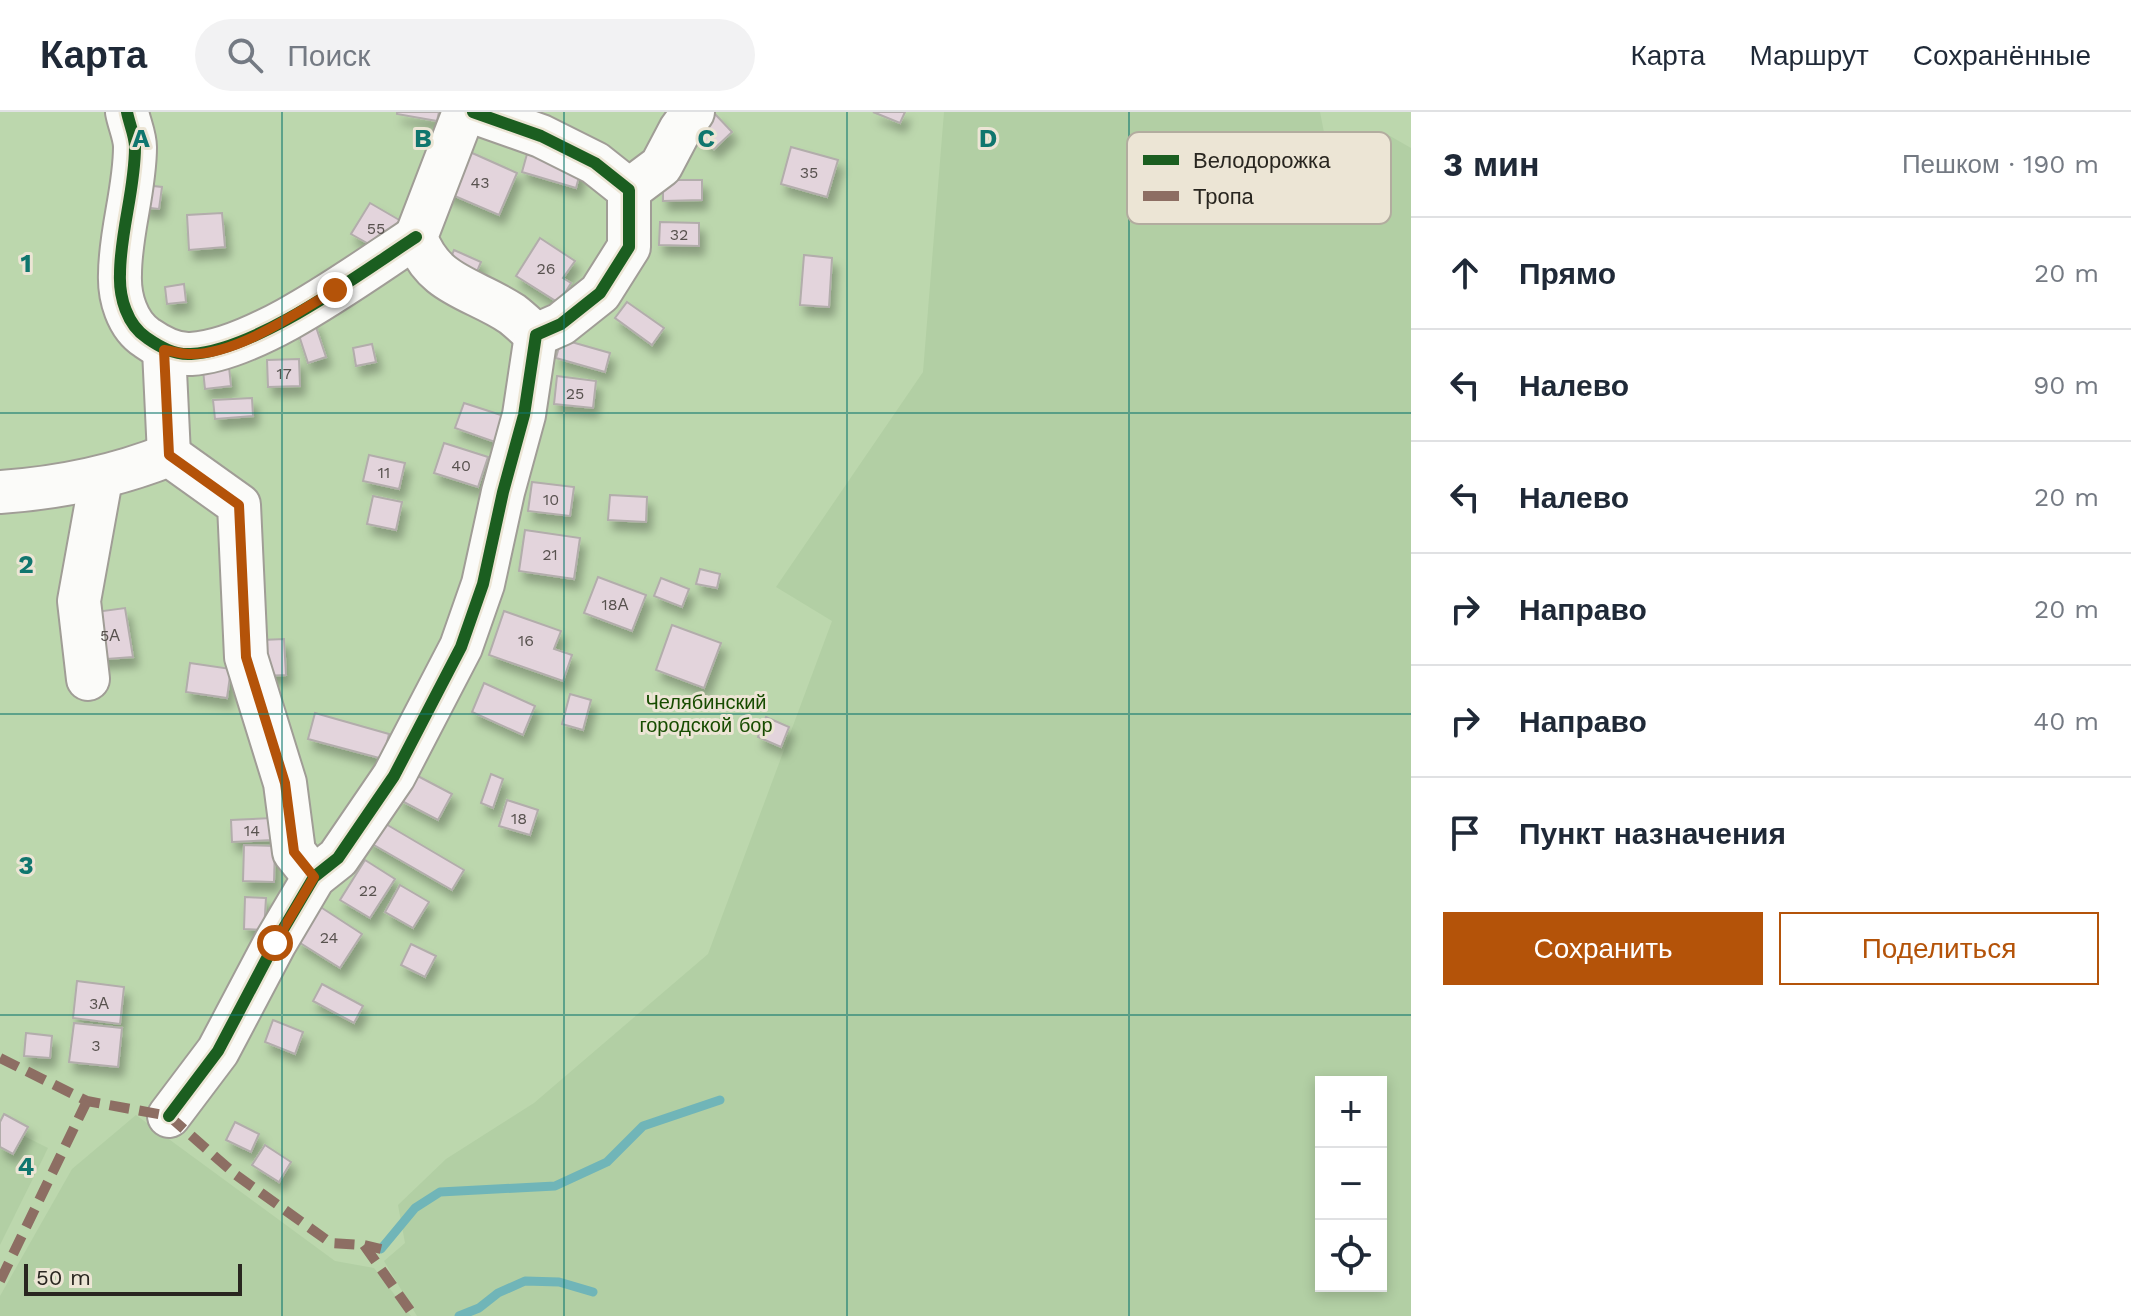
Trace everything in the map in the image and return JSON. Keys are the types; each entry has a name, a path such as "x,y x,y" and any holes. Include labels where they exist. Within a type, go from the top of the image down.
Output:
{"street":[{"path":"127,112 135,145 120,275 123,304 140,334 164,350 189,354 227,348 323,297 416,237 464,112"},
{"path":"473,112 541,136 595,163 629,190"},
{"path":"629,190 661,166 693,112"},
{"path":"536,335 561,324 600,293 629,247 629,190"},
{"path":"416,237 422,255 442,277 512,314 536,335"},
{"path":"169,1116 218,1051 314,877 338,858 394,776 461,647 483,584 524,415 536,335"},
{"path":"164,350 169,455"},
{"path":"169,455 239,505 246,657 285,783 294,852 314,877"},
{"path":"0,492 44,489 101,479 169,455"},
{"path":"88,679 79,601 101,479"}],"green space":[{"name":"Челябинский городской бор","path":"0,112 1411,112 1411,1316 0,1316"},
{"path":"944,112 1320,112 1324,132 1127,132 1127,224 1391,224 1391,137 1411,148 1411,1316 417,1316 384,1261 405,1243 398,1205 446,1159 534,1103 708,954 832,621 776,587 923,372"},
{"path":"136,1115 335,1261 374,1268 411,1316 0,1316 0,1296 72,1169"},
{"path":"0,1124 48,1148 0,1245"}],"building":[{"path":"397,112 439,112 437,121"},
{"path":"873,112 905,112 900,123"},
{"path":"715,114 732,132 714,149 696,132"},
{"path":"791,147 838,160 827,197 781,184"},
{"path":"461,148 517,173 499,215 443,191"},
{"path":"527,154 581,169 576,188 522,172"},
{"path":"663,180 702,180 702,200 663,201"},
{"path":"144,185 162,187 159,209 142,207"},
{"path":"370,203 401,221 383,252 351,234"},
{"path":"222,213 225,247 189,250 187,215"},
{"path":"660,222 699,223 699,246 659,245"},
{"path":"540,238 575,261 563,278 571,283 559,303 516,276"},
{"path":"454,250 481,262 473,281 446,269"},
{"path":"804,255 832,258 829,307 800,305"},
{"path":"184,284 186,302 167,304 165,287"},
{"path":"627,302 664,328 652,345 615,318"},
{"path":"314,321 326,357 308,363 296,326"},
{"path":"561,339 610,353 605,372 556,358"},
{"path":"372,344 376,362 356,366 353,348"},
{"path":"299,359 300,386 268,387 267,360"},
{"path":"229,367 231,386 205,389 203,370"},
{"path":"557,376 596,381 593,408 554,404"},
{"path":"252,398 253,416 215,419 213,400"},
{"path":"464,403 504,416 495,442 455,428"},
{"path":"444,443 488,457 478,487 434,473"},
{"path":"369,455 405,463 399,489 363,481"},
{"path":"532,482 574,487 570,516 528,511"},
{"path":"610,495 647,497 646,522 608,520"},
{"path":"373,496 402,502 396,530 367,524"},
{"path":"525,530 580,538 574,579 519,571"},
{"path":"700,569 720,574 717,588 696,584"},
{"path":"598,577 646,595 632,631 584,613"},
{"path":"661,578 689,589 682,607 654,596"},
{"path":"125,608 133,657 93,660 88,613"},
{"path":"504,611 561,631 554,649 572,655 563,681 489,655"},
{"path":"672,625 721,643 704,688 656,670"},
{"path":"284,639 286,675 264,676 262,640"},
{"path":"190,663 231,669 227,698 186,692"},
{"path":"484,683 535,706 523,735 472,712"},
{"path":"570,694 591,700 583,730 562,724"},
{"path":"315,713 389,734 383,759 308,739"},
{"path":"766,717 789,727 781,747 758,737"},
{"path":"412,773 452,794 438,820 398,799"},
{"path":"491,774 503,779 493,808 481,803"},
{"path":"507,800 538,810 530,835 499,826"},
{"path":"272,818 273,840 232,842 231,820"},
{"path":"379,820 464,870 452,890 367,841"},
{"path":"244,845 275,846 274,882 243,881"},
{"path":"365,860 395,879 370,918 340,900"},
{"path":"400,885 429,902 413,928 385,912"},
{"path":"245,897 266,898 264,930 244,929"},
{"path":"319,906 362,934 340,968 297,941"},
{"path":"411,944 436,956 425,977 401,965"},
{"path":"77,981 124,987 120,1024 73,1018"},
{"path":"322,984 363,1006 354,1023 313,1001"},
{"path":"273,1020 303,1032 295,1054 265,1042"},
{"path":"74,1023 122,1028 118,1067 69,1062"},
{"path":"26,1033 52,1036 50,1058 24,1056"},
{"path":"4,1114 28,1127 13,1154 0,1147 0,1122"},
{"path":"235,1122 259,1134 251,1152 226,1140"},
{"path":"265,1145 291,1162 279,1182 252,1165"}],"waterway":[{"path":"381,1249 415,1208 440,1192 555,1186 607,1162 643,1126 720,1100"},
{"path":"459,1316 525,1281 559,1282 593,1292"}],"marked path":[{"path":"0,1058 87,1101 169,1116 236,1175 331,1243 381,1249"},
{"path":"0,1281 87,1101"},
{"path":"364,1245 414,1316"}],"cycle path":[{"path":"127,112 135,147 122,242 121,292 134,326 168,350 191,354 218,349 277,325 416,237"},
{"path":"169,1116 218,1051 314,877 338,858 394,776 461,647 483,584 524,415 536,335 561,324 600,293 629,247 629,190 595,163 541,136 473,112"}],"route":[{"path":"275,943 314,877 294,852 285,783 246,657 239,505 169,455 164,350 189,354 227,348 335,290"}]}
